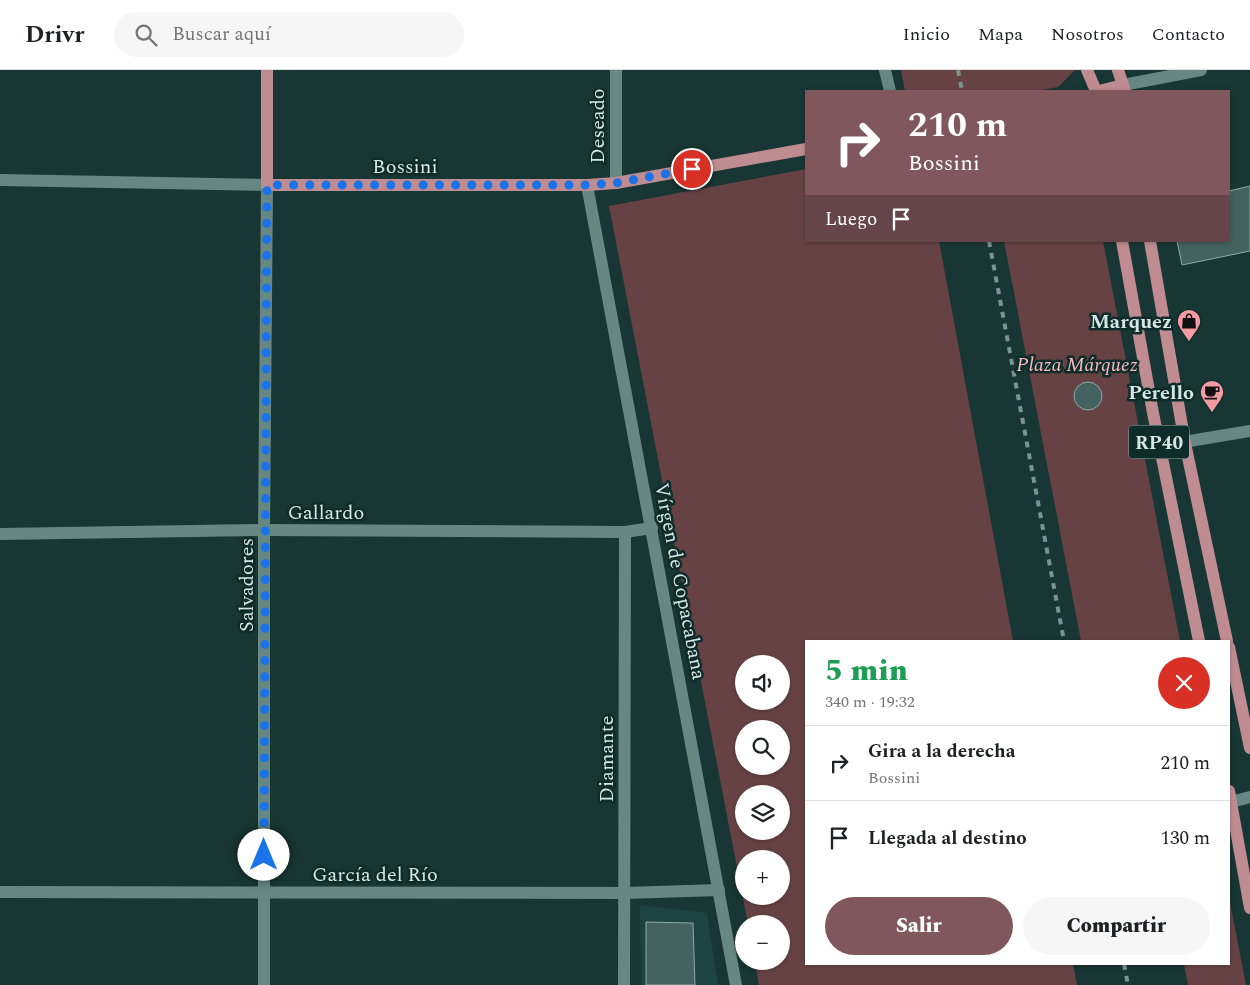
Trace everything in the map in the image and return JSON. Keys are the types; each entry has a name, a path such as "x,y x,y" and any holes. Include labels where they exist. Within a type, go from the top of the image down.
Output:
{"main road":[{"path":"267,70 267,185"},
{"path":"1087,70 1097,90"},
{"path":"1107,90 1124,88 1118,70"},
{"name":"Bossini","path":"267,185 587,185 616,183 805,149"},
{"name":"RP40","path":"1122,242 1199,640"},
{"name":"RP40","path":"1150,242 1185,443 1228,640"},
{"path":"1230,652 1250,748"},
{"path":"1230,797 1250,908"}],"street":[{"name":"Deseado","path":"616,70 616,183"},
{"path":"885,70 890,90"},
{"path":"1124,88 1201,70"},
{"name":"Bossini","path":"0,180 267,185"},
{"name":"Salvadores","path":"264,985 264,530 267,185"},
{"name":"Vírgen de Copacabana","path":"587,185 736,985"},
{"path":"1160,446 1250,431"},
{"name":"Gallardo","path":"0,534 264,530 625,532 652,528"},
{"name":"Diamante","path":"624,985 625,532"},
{"path":"1230,797 1250,797"},
{"name":"García del Río","path":"0,892 625,893 719,890"}],"shaded area":[{"path":"640,905 707,913 718,985 641,985"}],"green space":[{"path":"901,70 1075,70 1058,87 1042,90 905,90"},
{"path":"805,169 805,242 939,242 1013,640 805,640 805,965 1073,965 1077,985 759,985 756,970 790,970 790,915 746,915 744,905 790,905 790,850 735,850 735,857 609,206"},
{"name":"Plaza Márquez","path":"1004,242 1103,242 1180,640 1081,640"},
{"path":"1230,902 1246,985 1188,985 1184,965 1230,965"}],"building":[{"path":"1250,186 1250,251 1182,265 1177,242 1230,242 1230,191"},
{"path":"1088,382 1098,386 1102,396 1098,406 1088,410 1078,406 1074,396 1078,386"},
{"path":"646,922 693,923 695,985 646,985"}],"railway":[{"path":"958,70 962,90"},
{"path":"989,242 1064,640"},
{"path":"1124,965 1128,985"}],"place":[{"name":"Marquez","path":"1189,342"},
{"name":"Perello","path":"1212,413"}],"route":[{"path":"264,855 267,185 587,185 616,183 692,169"}]}
